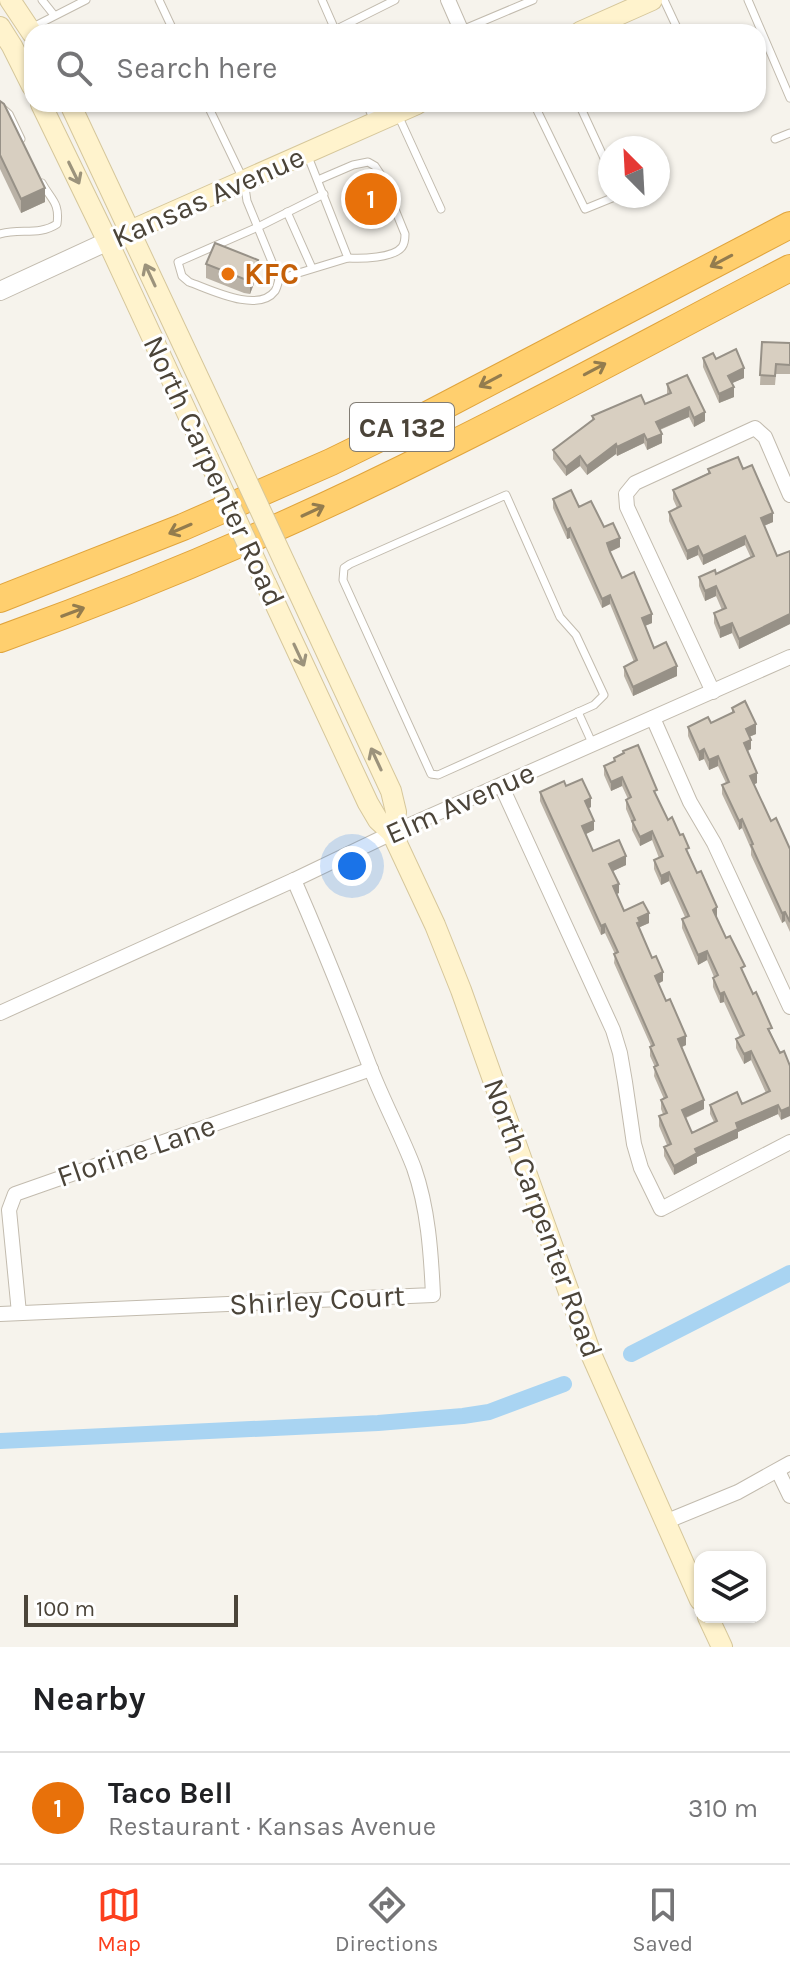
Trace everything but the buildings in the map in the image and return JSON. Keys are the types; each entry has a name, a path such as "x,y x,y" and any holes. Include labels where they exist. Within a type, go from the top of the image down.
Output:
{"highway":[{"name":"CA 132","path":"0,599 183,527 331,462 790,225"},
{"name":"CA 132","path":"0,639 173,572 346,496 790,268"}],"main road":[{"path":"11,0 26,24"},
{"path":"593,24 621,6 652,0"},
{"path":"0,27 6,48 24,74"},
{"name":"North Carpenter Road","path":"45,112 368,803 378,820 392,833 435,925 591,1354 694,1587"},
{"name":"North Carpenter Road","path":"74,112 391,791 396,812 392,833"},
{"name":"Kansas Avenue","path":"130,231 306,153 371,113 397,113"},
{"path":"711,1623 722,1647"}],"street":[{"path":"448,0 459,24"},
{"name":"Kansas Avenue","path":"0,291 130,231"},
{"path":"713,692 627,507 626,494 635,483 755,428 765,437 790,495"},
{"name":"Elm Avenue","path":"0,1013 392,833 790,657"},
{"path":"653,718 690,802 714,843 790,1007"},
{"path":"501,785 613,1030 622,1064 634,1144 641,1168 661,1209 790,1142"},
{"name":"Shirley Court","path":"0,1314 433,1295 429,1239 414,1168 294,880"},
{"name":"Florine Lane","path":"19,1313 9,1210 15,1194 371,1069"},
{"path":"665,1522 738,1492 784,1467 790,1496"}],"lane":[{"path":"42,0 54,15"},
{"path":"41,24 86,0"},
{"path":"159,0 170,24"},
{"path":"322,0 332,24"},
{"path":"349,24 395,0"},
{"path":"478,24 533,0"},
{"path":"664,0 675,24"},
{"path":"748,0 758,24"},
{"path":"766,42 790,98"},
{"path":"0,106 9,114 26,151"},
{"path":"211,112 244,181 247,201 258,227 279,279 274,292 264,299 245,301 189,282 182,276 178,262 258,227 324,194"},
{"path":"538,112 585,209 598,204"},
{"path":"583,112 598,145"},
{"path":"397,113 441,209"},
{"path":"775,139 790,133"},
{"path":"306,153 348,258"},
{"path":"279,279 348,258 390,254 405,244 405,234 375,166 368,162 353,165 318,180"},
{"path":"0,233 32,233 57,224 59,212 38,175"},
{"path":"287,212 312,268"},
{"path":"506,495 560,617 576,635 604,695 594,705 578,712 438,775 431,774 343,580 344,568 506,495"},
{"path":"578,712 593,745"}],"waterway":[{"path":"631,1354 790,1273"},
{"path":"0,1441 378,1423 463,1416 489,1412 564,1384"}],"place":[{"name":"Taco Bell","path":"371,199"},
{"name":"KFC","path":"228,274"}]}
